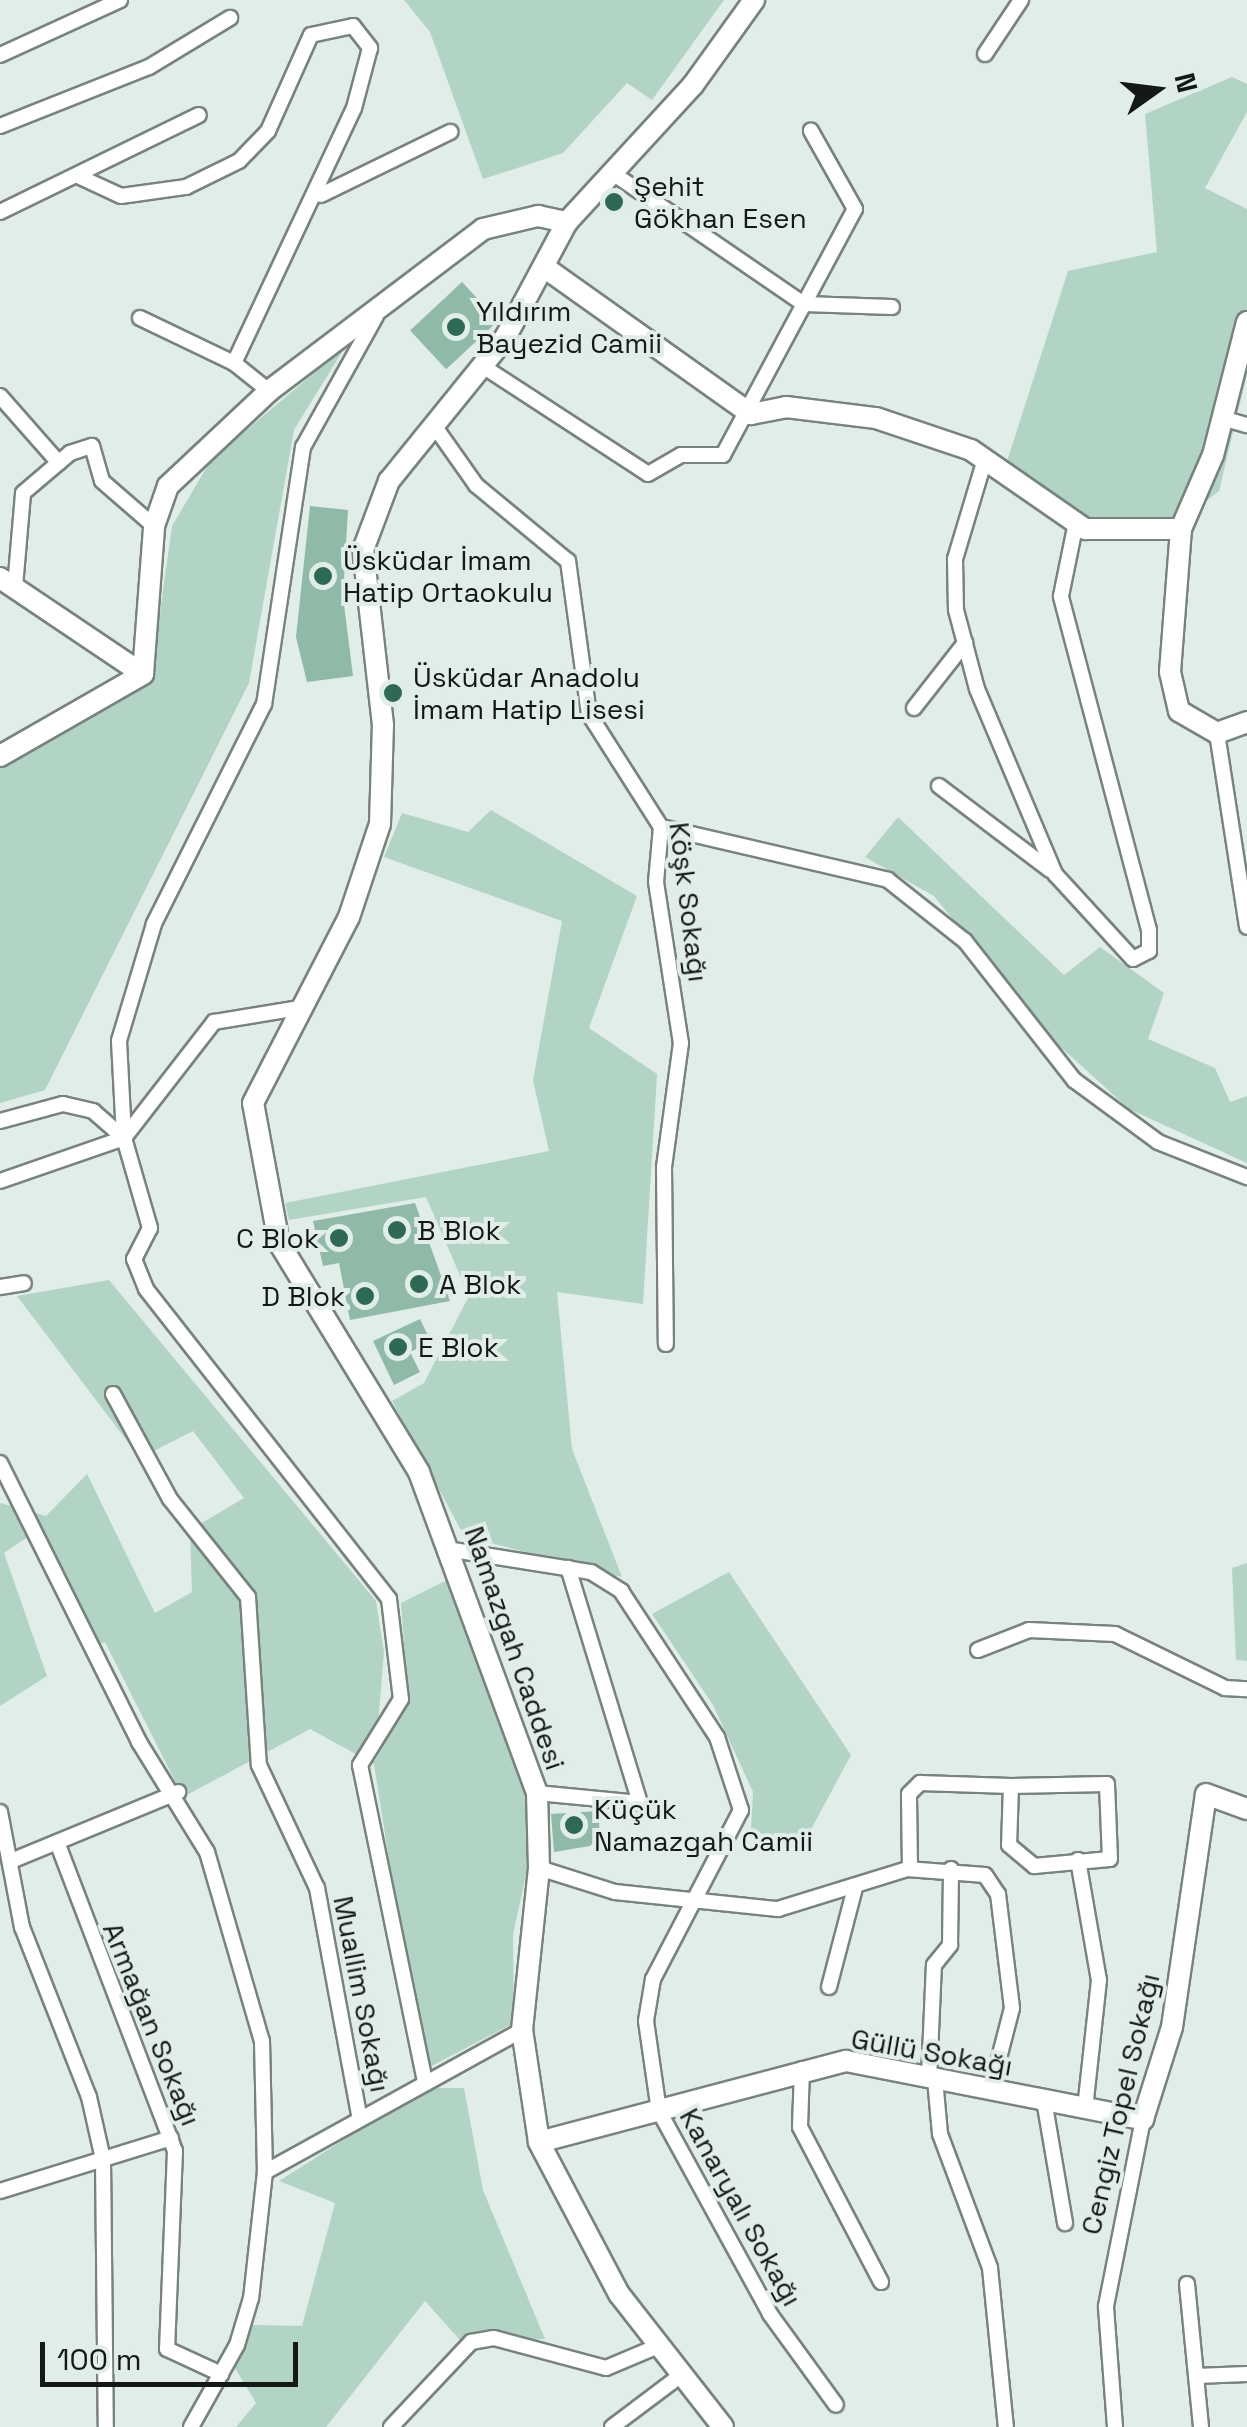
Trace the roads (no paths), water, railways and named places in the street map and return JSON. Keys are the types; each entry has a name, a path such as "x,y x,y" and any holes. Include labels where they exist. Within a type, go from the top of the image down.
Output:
{"street":[{"path":"0,55 120,0"},
{"name":"Namazgah Caddesi","path":"723,2427 656,2347 566,2205 539,2142 522,2030 539,1868 537,1793 453,1550 420,1472 297,1280 268,1210 253,1103 349,917 380,824 383,725 362,550 389,482 481,365 544,267 567,222 693,85 754,0"},
{"path":"986,54 1021,0"},
{"path":"0,126 166,59 230,18"},
{"path":"80,177 121,196 186,187 239,161 268,131 311,36 353,26 370,48 320,195 234,364"},
{"path":"0,212 80,177 199,115"},
{"path":"320,195 450,132"},
{"path":"481,365 648,474 681,455 723,456 751,414 855,209 811,132"},
{"path":"611,172 804,304 892,307"},
{"path":"143,674 154,526 168,486 269,390 483,230 538,216 567,222"},
{"path":"544,267 751,414 786,408 876,418 985,459 1076,522 1182,529"},
{"path":"384,302 303,447 264,704 154,924 119,1041 124,1138 147,1198 150,1228 134,1259 146,1289 389,1599 401,1699 360,1765 425,2083"},
{"path":"140,318 234,364 269,390"},
{"path":"1217,733 1179,711 1170,672 1182,529 1222,418 1247,322"},
{"path":"0,396 59,463"},
{"path":"1222,418 1247,425"},
{"name":"Köşk Sokağı","path":"433,424 476,485 568,561 589,714 660,827 656,882 682,1043 664,1167 666,1344"},
{"path":"143,674 8,582 19,506 59,463 92,446 102,481 154,526"},
{"path":"985,459 955,558 964,643 1055,874"},
{"path":"939,786 1055,874 1134,959 1149,951 1106,746 1061,596 1076,522"},
{"path":"914,708 964,643"},
{"path":"0,756 143,674"},
{"path":"1217,733 1247,722"},
{"path":"1217,733 1247,927"},
{"path":"660,827 888,880 965,941 1074,1080 1158,1142 1247,1177"},
{"path":"0,1180 124,1138 214,1022 299,1008"},
{"path":"0,1121 64,1104 93,1111 124,1138"},
{"path":"0,1288 24,1283"},
{"name":"Muallim Sokağı","path":"112,1394 170,1499 248,1597 259,1765 316,1888 360,2120"},
{"path":"0,1463 139,1742 178,1792 207,1852 262,2041 265,2172 250,2298 221,2374 191,2427"},
{"name":"Kanaryalı Sokağı","path":"453,1550 568,1568 621,1590 717,1737 742,1810 654,1979 646,2020 659,2111 770,2314 836,2405"},
{"path":"537,1793 640,1802 568,1568"},
{"path":"978,1650 1030,1630 1115,1634 1247,1689"},
{"path":"910,1868 909,1794 920,1783 1107,1784 1110,1859 1034,1866 1015,1858 1011,1786"},
{"path":"11,1861 178,1792"},
{"name":"Cengiz Topel Sokağı","path":"1115,2427 1106,2306 1143,2119 1172,2026 1206,1794 1247,1809"},
{"path":"0,1812 11,1861 8,1887 102,2159 106,2427"},
{"name":"Armağan Sokağı","path":"57,1842 171,2138 166,2349 221,2374"},
{"path":"1078,1860 1099,1980 1084,2108"},
{"path":"539,1868 695,1904 778,1909 910,1868 985,1875 998,1894 1012,2008 991,2089"},
{"path":"951,1869 950,1944 934,1964 932,2079 940,2134 990,2268 1006,2427"},
{"path":"828,1987 855,1888"},
{"path":"265,2172 522,2030"},
{"name":"Güllü Sokağı","path":"539,2142 846,2060 1143,2119"},
{"path":"802,2069 800,2127 881,2282"},
{"path":"1044,2100 1065,2224"},
{"path":"0,2191 171,2138"},
{"path":"1187,2284 1201,2427"},
{"path":"390,2427 471,2342 494,2338 606,2368 656,2347"},
{"path":"1196,2376 1247,2374"},
{"path":"612,2427 680,2376"}],"place":[{"name":"Şehit Gökhan Esen","path":"614,202"},
{"name":"Yıldırım Bayezid Camii","path":"456,327"},
{"name":"Üsküdar İmam Hatip Ortaokulu","path":"323,576"},
{"name":"Üsküdar Anadolu İmam Hatip Lisesi","path":"393,693"},
{"name":"B Blok","path":"397,1230"},
{"name":"C Blok","path":"339,1238"},
{"name":"A Blok","path":"419,1284"},
{"name":"D Blok","path":"365,1296"},
{"name":"E Blok","path":"398,1347"},
{"name":"Küçük Namazgah Camii","path":"574,1825"}]}
